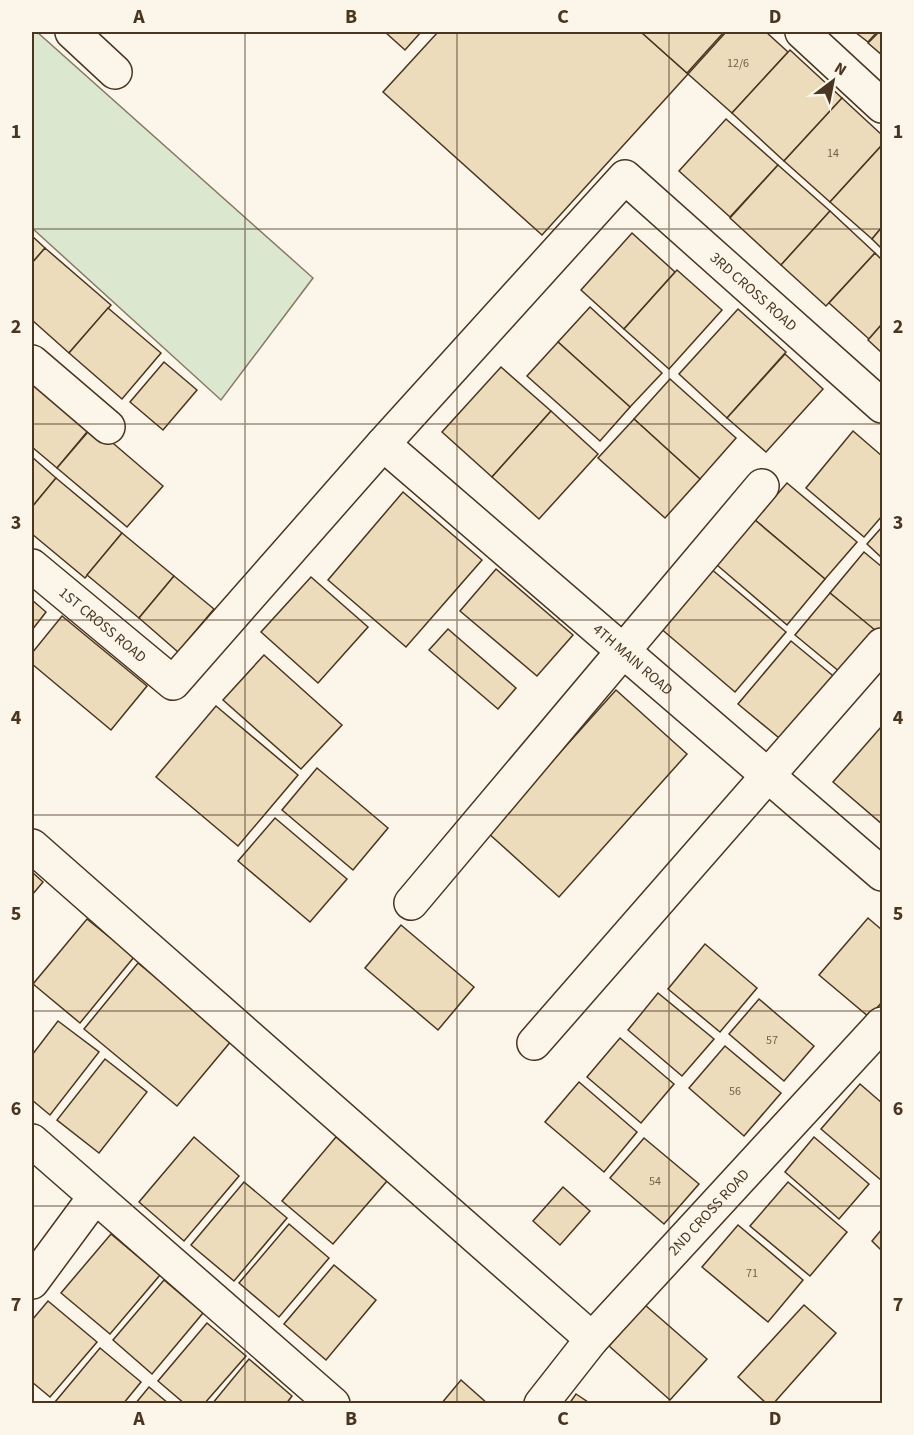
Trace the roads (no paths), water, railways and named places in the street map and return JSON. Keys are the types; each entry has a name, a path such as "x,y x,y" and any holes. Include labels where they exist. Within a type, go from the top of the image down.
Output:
{"street":[{"path":"72,32 115,72"},
{"path":"802,32 882,106"},
{"name":"3RD CROSS ROAD","path":"383,444 625,177 882,406"},
{"path":"32,362 108,427"},
{"name":"4TH MAIN ROAD","path":"383,444 882,874"},
{"name":"1ST CROSS ROAD","path":"32,566 173,683 383,444"},
{"path":"411,903 762,486"},
{"path":"534,1043 882,645"},
{"path":"32,846 592,1339"},
{"name":"2ND CROSS ROAD","path":"541,1404 592,1339 882,1024"},
{"path":"32,1141 94,1198 333,1404"},
{"path":"32,1282 94,1198"}]}
